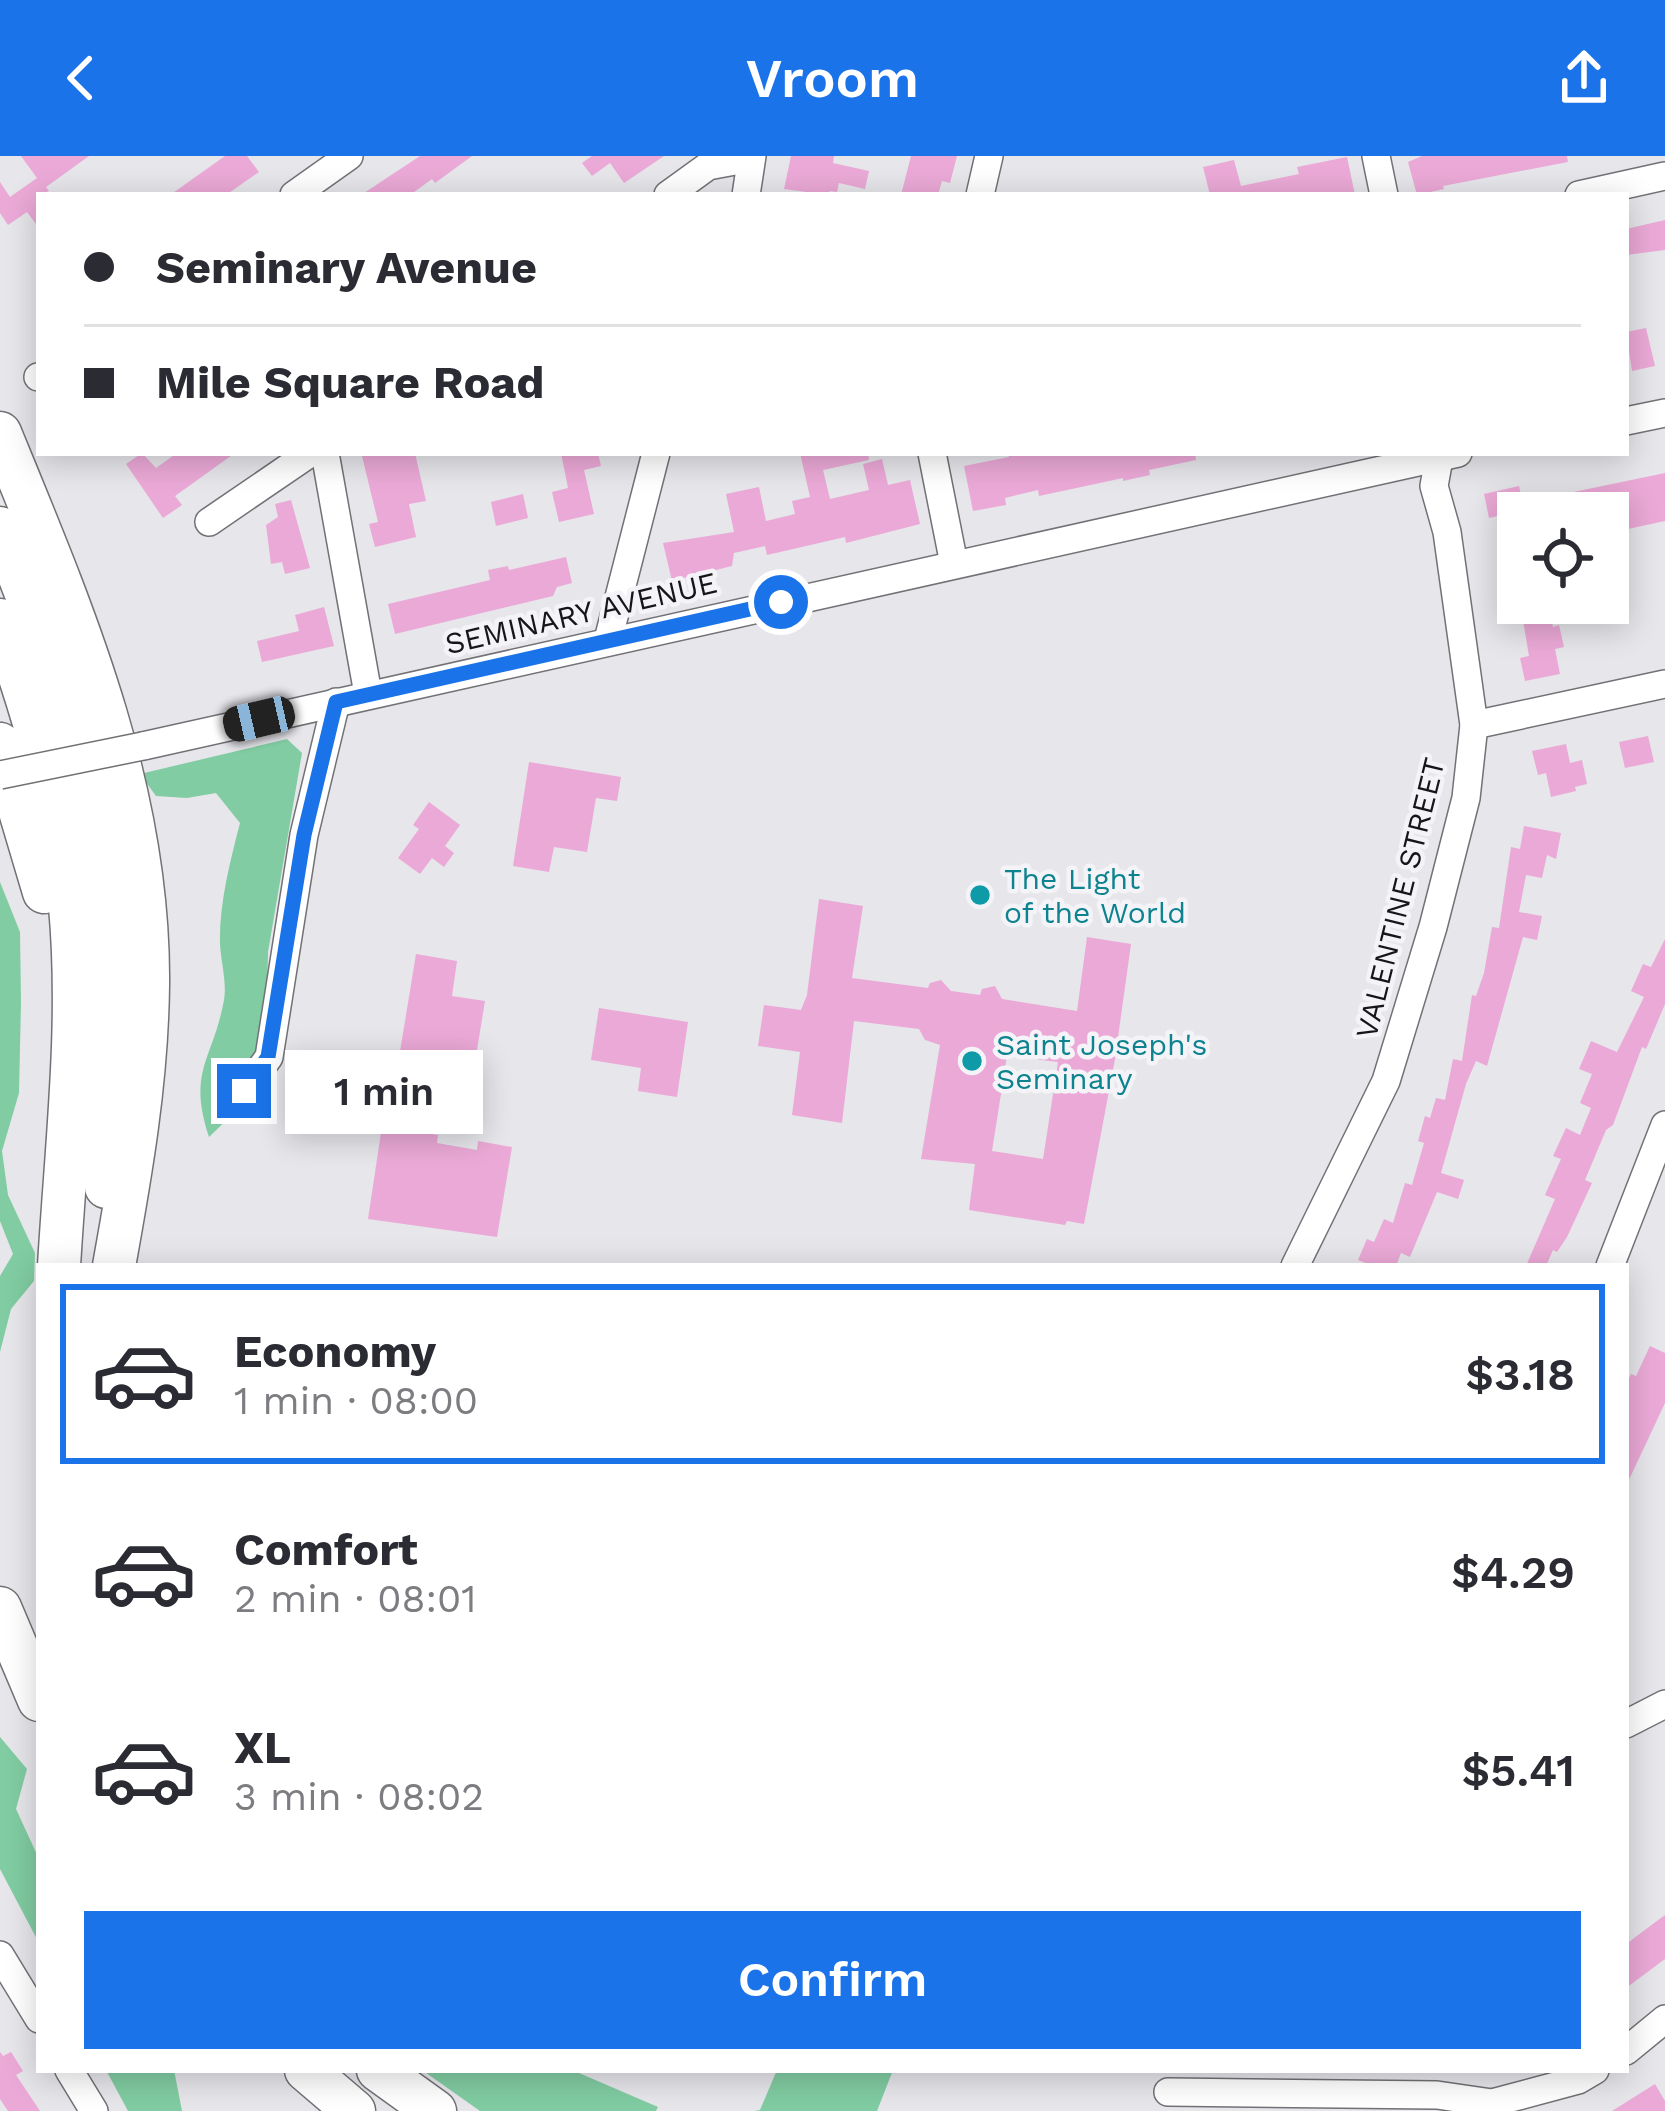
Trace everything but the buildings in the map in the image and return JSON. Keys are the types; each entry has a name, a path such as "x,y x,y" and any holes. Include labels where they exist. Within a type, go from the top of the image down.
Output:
{"highway":[{"path":"0,433 94,670 122,772 140,875 148,980 144,1069 140,1120 114,1263"},
{"path":"0,529 74,724 103,862 111,931 113,1020 102,1263"},
{"path":"0,620 39,734 67,877 74,997 59,1263"},
{"path":"0,744 43,885 56,971 67,1127"},
{"path":"0,1608 36,1693"},
{"path":"310,2073 354,2111"},
{"path":"382,2073 435,2111"}],"street":[{"path":"298,192 349,156"},
{"path":"981,192 989,156"},
{"path":"1376,156 1383,192"},
{"path":"671,192 705,161 752,157 746,192"},
{"path":"1593,192 1665,176"},
{"path":"1629,420 1665,413"},
{"path":"209,522 306,456"},
{"path":"327,456 368,694"},
{"path":"608,640 655,456"},
{"path":"933,456 954,564"},
{"name":"SEMINARY AVENUE","path":"0,775 1437,456"},
{"name":"VALENTINE STREET","path":"1296,1263 1386,1081 1433,928 1466,798 1474,725 1450,555 1434,486 1445,456"},
{"path":"1474,725 1665,684"},
{"path":"244,1091 268,1057 304,835 336,702"},
{"path":"1611,1263 1665,1125"},
{"path":"1629,1722 1665,1704"},
{"path":"0,1954 36,2015"},
{"path":"1629,2049 1665,2019"},
{"path":"71,2073 94,2111"},
{"path":"1168,2091 1437,2082 1492,2102 1590,2073"}],"green space":[{"path":"287,739 302,753 268,952 266,1032 242,1075 236,1111 209,1137 201,1080 224,1000 221,914 240,823 216,793 156,796 140,774"},
{"path":"0,882 20,932 21,1002 19,1093 2,1151 8,1195 35,1253 34,1281 11,1309 0,1352 0,1276 13,1254 0,1221"},
{"path":"0,1737 27,1769 16,1809 36,1852 36,1937 0,1869"},
{"path":"108,2073 175,2073 182,2111 128,2111"},
{"path":"426,2073 579,2073 658,2107 656,2111 480,2111"},
{"path":"776,2073 892,2073 877,2111 755,2111 760,2110"}],"place":[{"name":"The Light of the World","path":"980,895"},
{"name":"Saint Joseph's Seminary","path":"972,1061"}],"route":[{"path":"244,1091 268,1057 304,835 336,702 781,602"}]}
